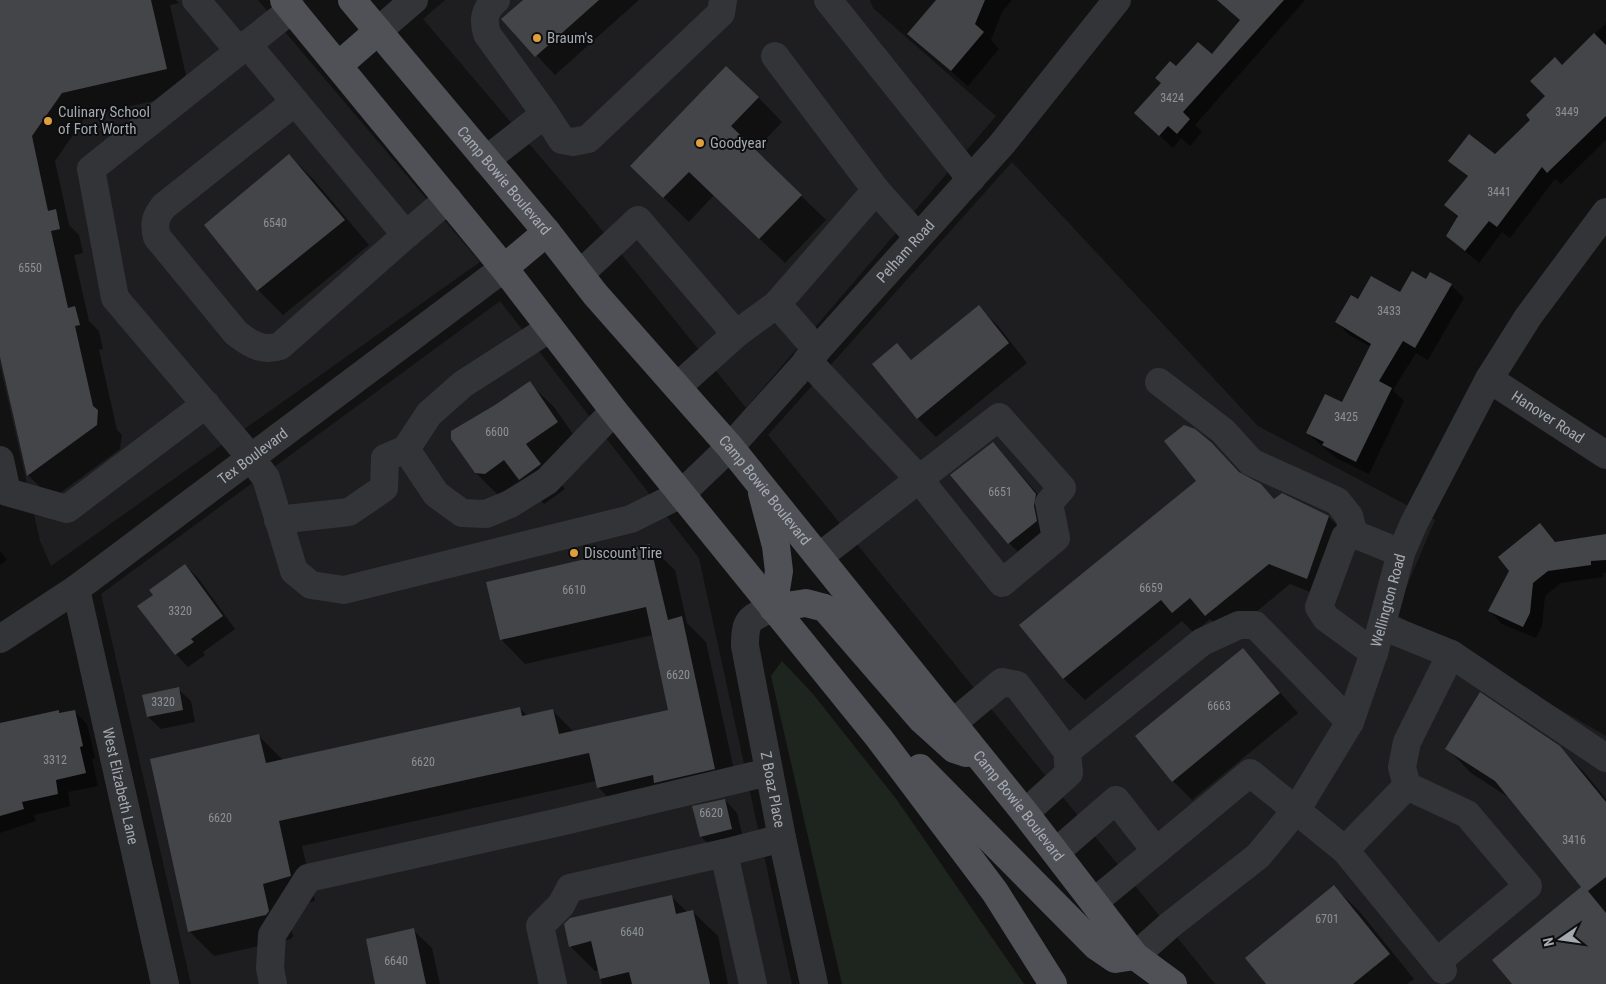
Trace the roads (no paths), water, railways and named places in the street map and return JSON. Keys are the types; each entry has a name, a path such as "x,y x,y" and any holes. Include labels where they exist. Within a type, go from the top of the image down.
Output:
{"main road":[{"name":"Camp Bowie Boulevard","path":"352,0 580,274 730,447 980,756 1135,956 1173,984"},
{"path":"288,4 504,268 614,411 879,738 995,892 1053,984"},
{"path":"339,65 378,31"},
{"path":"504,268 547,232"},
{"path":"760,484 776,546 779,571 772,608"},
{"path":"772,608 806,603 824,608 922,720 954,749 980,756"},
{"path":"879,738 917,766 1096,946 1115,959 1135,956 1155,984"}],"street":[{"path":"196,0 295,102 406,235"},
{"path":"378,31 414,0"},
{"path":"496,0 490,5 483,20 488,34 562,140 573,142 588,139 721,13 723,0"},
{"path":"828,0 971,179"},
{"name":"Pelham Road","path":"243,48 92,169 115,298 206,404 266,478 294,571 311,585 344,590 631,519 681,494 730,447 1002,144 1117,0"},
{"path":"243,48 288,4"},
{"path":"775,56 876,190 918,237"},
{"path":"295,102 164,206 156,216 154,227 157,237 236,333 249,344 272,349 280,346 448,199"},
{"path":"486,160 545,114"},
{"path":"677,387 736,334 777,304 876,190"},
{"name":"Wellington Road","path":"1135,956 1170,925 1258,856 1297,809 1350,722 1374,653 1401,553 1414,523 1489,379 1569,260 1606,212"},
{"path":"580,274 638,220 736,334"},
{"name":"Tex Boulevard","path":"0,639 76,589 504,268"},
{"path":"777,304 812,355 919,479 1002,583 1056,538 1049,503 1062,488 999,417 919,479 819,557"},
{"path":"278,520 349,512 384,488 396,453 429,414 463,384 550,328"},
{"name":"Hanover Road","path":"1489,379 1606,455"},
{"path":"1159,382 1223,431 1251,462 1337,501 1349,516 1354,534"},
{"path":"0,460 7,492 67,509 206,404"},
{"path":"396,453 436,494 462,513 486,514 510,504 547,481 614,411"},
{"path":"1374,653 1326,618 1319,607 1345,537 1354,534 1401,553"},
{"name":"West Elizabeth Lane","path":"76,589 165,984"},
{"name":"Z Boaz Place","path":"772,608 751,617 745,628 745,646 782,838 814,984"},
{"path":"1067,751 1202,642 1239,625 1255,625 1350,722"},
{"path":"1382,626 1451,654 1606,758"},
{"path":"1407,786 1402,767 1407,742 1451,654"},
{"path":"953,723 1002,682 1018,685 1067,751 1069,773 1025,813"},
{"path":"273,984 270,968 272,935 308,878 564,821 769,772"},
{"path":"1094,902 1250,773 1297,809 1345,850 1440,975 1528,886 1467,814 1407,786"},
{"path":"1345,850 1407,786"},
{"path":"1056,852 1116,800 1156,851"},
{"path":"553,984 540,926 561,905 570,888 782,838"},
{"path":"724,853 753,984"}],"place":[{"name":"Braum's","path":"537,38"},
{"name":"Culinary School of Fort Worth","path":"48,121"},
{"name":"Goodyear","path":"700,143"},
{"name":"Discount Tire","path":"574,553"}]}
